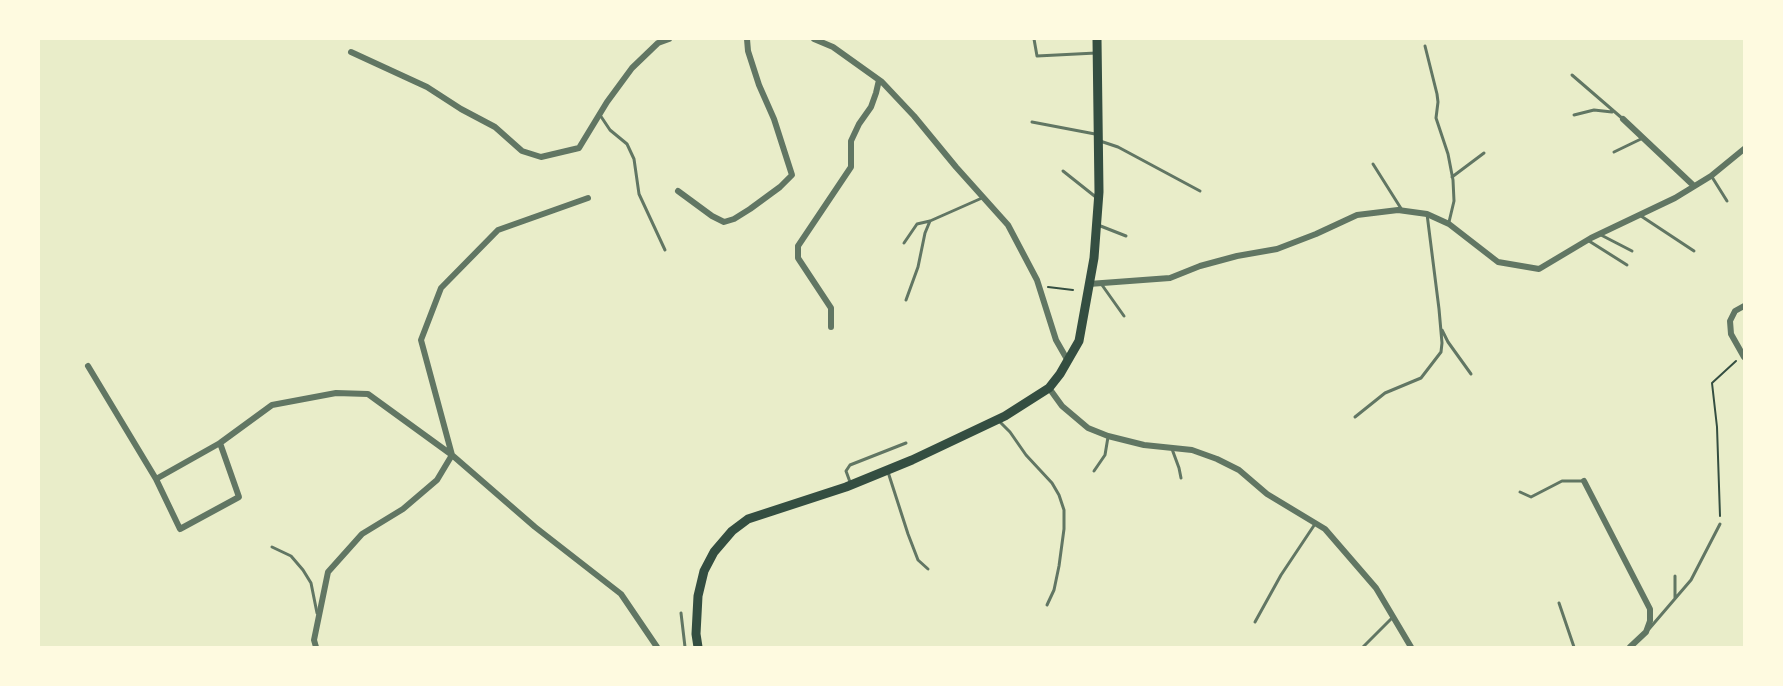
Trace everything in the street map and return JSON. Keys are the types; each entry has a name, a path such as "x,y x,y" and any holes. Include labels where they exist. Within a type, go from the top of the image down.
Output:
{"main road":[{"path":"698,647 696,634 698,596 704,572 714,552 732,531 748,519 851,485 912,460 998,419 1049,388 1068,361 1079,341 1097,224 1099,138 1097,39"}],"street":[{"path":"351,52 427,87 495,127 522,151 541,158 579,148 607,102 632,68 658,44 669,39"},
{"path":"678,191 724,222 750,209 792,175 748,51 747,39"},
{"path":"814,39 833,47 879,80 914,116 1008,225 1037,280 1056,340 1068,361"},
{"path":"833,47 837,39"},
{"path":"831,327 831,308 798,258 798,246 851,167 851,141 871,107 879,80"},
{"path":"1623,119 1694,186"},
{"path":"1089,284 1170,278 1218,261 1277,249 1358,215 1402,210 1427,214 1449,224 1498,262 1539,268 1599,234 1675,198 1711,176 1744,149"},
{"path":"316,647 314,640 328,572 362,534 403,509 437,480 452,455 421,340 441,288 498,230 588,198"},
{"path":"1743,356 1731,334 1730,321 1735,311 1744,306"},
{"path":"88,366 156,479 180,529 239,496 220,443"},
{"path":"1049,388 1062,406 1088,428 1108,436 1144,445 1192,450 1217,459 1239,470 1267,495 1325,529 1376,588 1411,647"},
{"path":"156,479 220,443 272,405 336,393 368,394 452,455 535,527 621,594 657,647"},
{"path":"1584,481 1650,609 1650,621 1646,632 1630,647"}],"lane":[{"path":"1034,39 1037,56 1097,53"},
{"path":"1425,46 1437,94 1436,118 1448,154 1452,177 1454,201 1449,224"},
{"path":"1572,75 1623,119"},
{"path":"1574,115 1594,110 1614,112"},
{"path":"600,115 610,130 627,144 634,159 639,194 665,250"},
{"path":"1032,122 1099,138 1200,191"},
{"path":"1614,152 1643,138"},
{"path":"1452,177 1484,153"},
{"path":"1373,164 1402,210"},
{"path":"1063,171 1099,200"},
{"path":"1711,176 1727,201"},
{"path":"904,243 917,224 930,221 983,197"},
{"path":"1356,417 1385,393 1421,378 1441,352 1427,214"},
{"path":"1639,215 1694,251"},
{"path":"906,300 918,267 925,233 930,221"},
{"path":"1097,224 1125,236"},
{"path":"1599,234 1632,251"},
{"path":"1588,240 1626,266"},
{"path":"1101,283 1124,316"},
{"path":"1440,326 1448,342 1471,374"},
{"path":"998,419 1026,456 1052,483 1064,510 1059,566 1054,590 1047,605"},
{"path":"1094,471 1105,455 1108,436"},
{"path":"851,485 846,471 850,465 906,443"},
{"path":"1171,447 1181,478"},
{"path":"888,470 918,560 928,569"},
{"path":"1520,492 1531,497 1562,481 1584,481"},
{"path":"1255,622 1281,575 1316,523"},
{"path":"1646,632 1691,580 1720,524"},
{"path":"272,547 291,556 303,570 311,583 319,620"},
{"path":"1675,576 1675,598"},
{"path":"1559,603 1574,647"},
{"path":"681,613 685,647"},
{"path":"1363,647 1393,617"}],"path":[{"path":"1044,286 1073,290"},
{"path":"1720,524 1718,427 1712,383 1743,356"}]}
